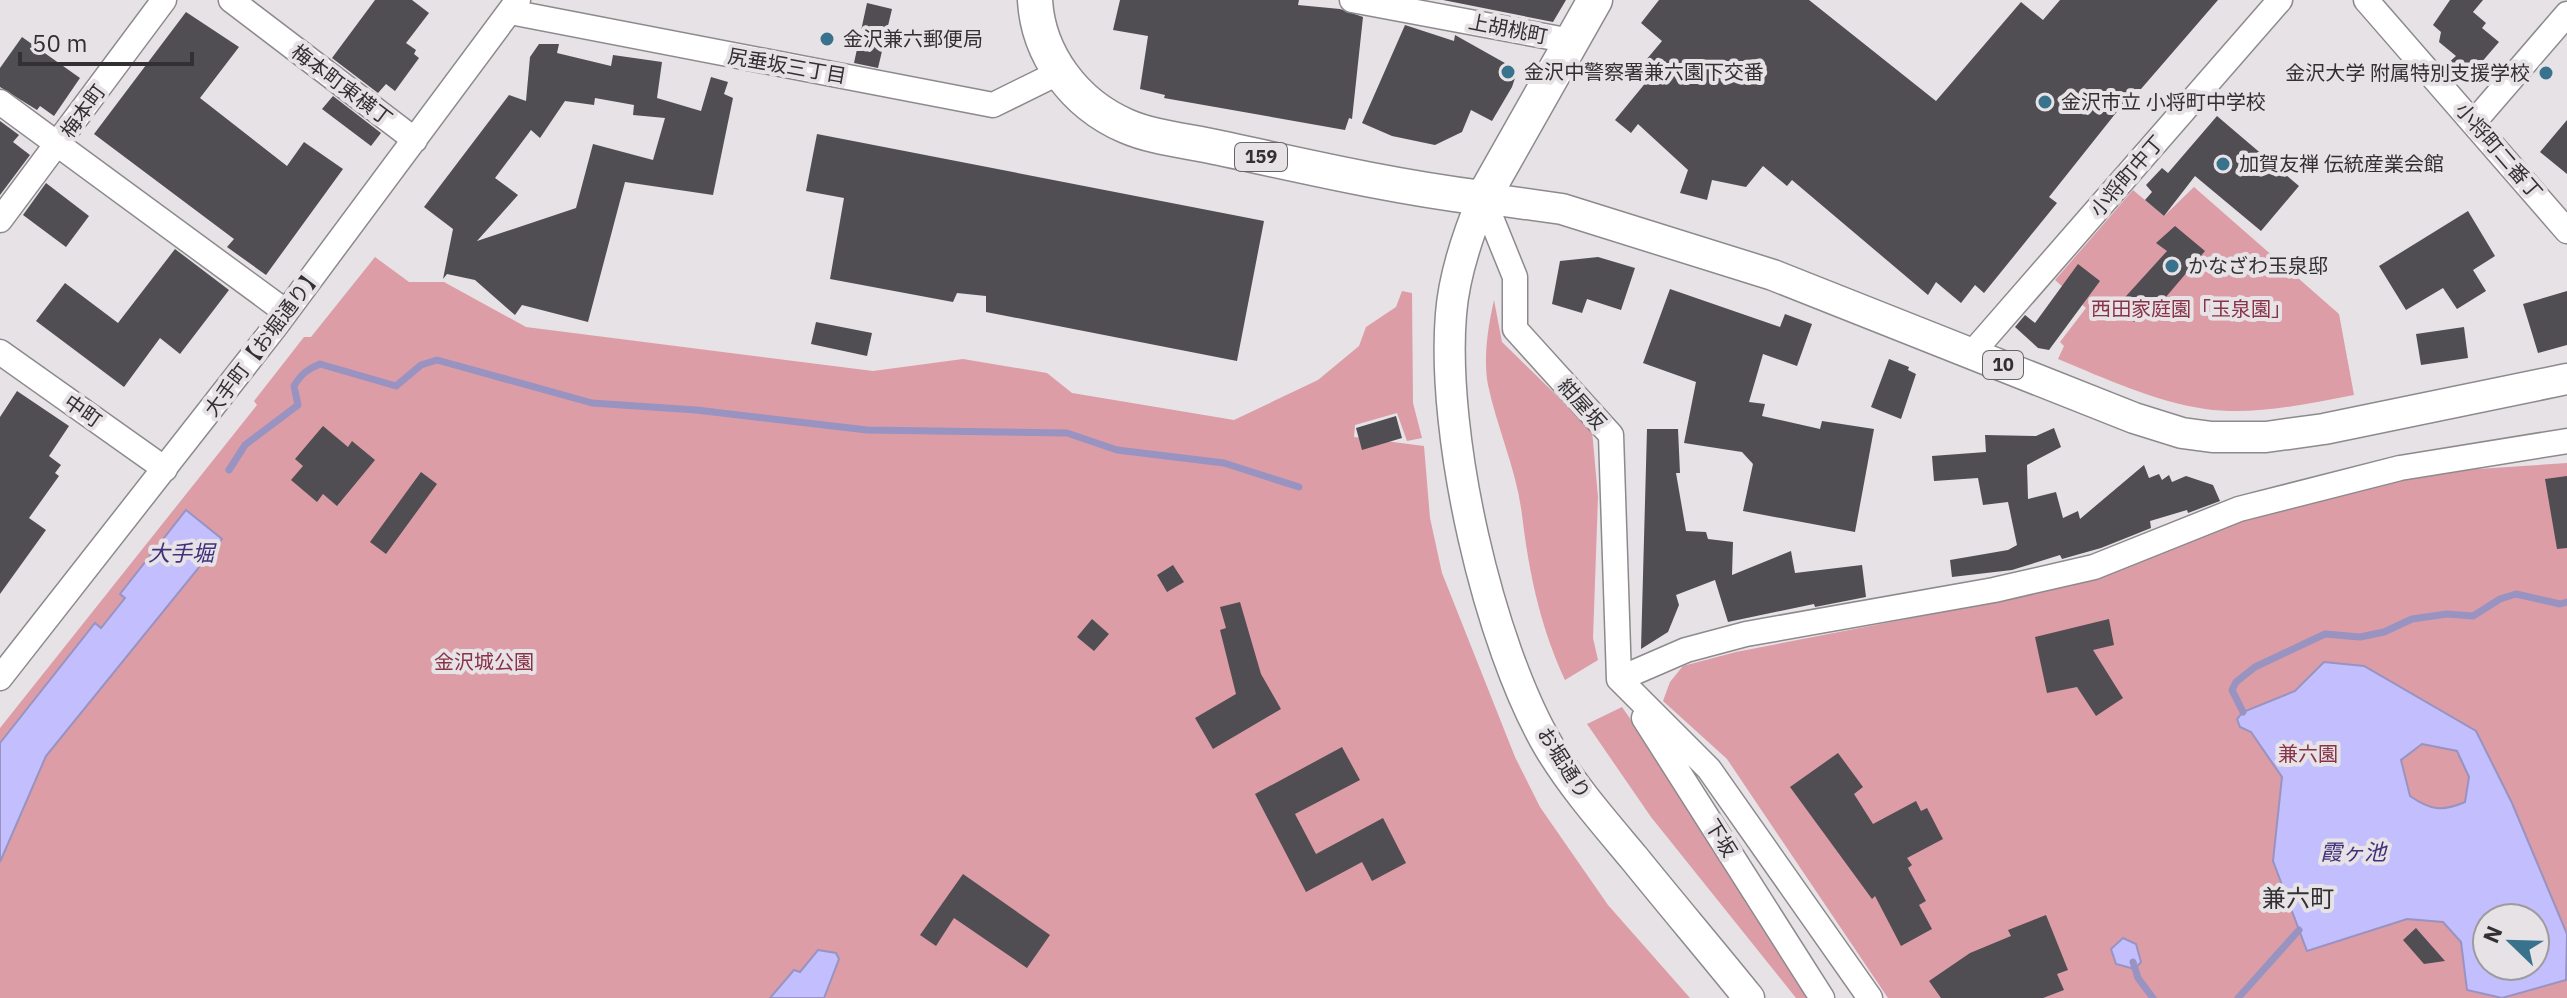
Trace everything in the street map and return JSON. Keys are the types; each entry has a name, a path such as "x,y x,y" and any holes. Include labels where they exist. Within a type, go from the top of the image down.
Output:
{"highway":[{"name":"159","path":"1035,0 1036,20 1058,73 1080,97 1126,126 1400,187 1483,198"},
{"path":"1483,198 1595,0"}],"main road":[{"name":"10","path":"1483,198 1562,209 1773,275 2134,418 2182,433 2237,439 2324,429 2567,379"},
{"name":"お堀通り","path":"1483,198 1467,237 1451,312 1450,384 1475,542 1506,649 1549,746 1595,811 1749,998"}],"street":[{"name":"梅本町","path":"0,220 164,0"},
{"name":"梅本町東横丁","path":"231,0 415,140"},
{"name":"上胡桃町","path":"1352,0 1571,41"},
{"name":"小将町中丁","path":"1973,352 2280,0"},
{"name":"小将町二番丁","path":"2366,0 2567,231"},
{"name":"大手町【お堀通り】","path":"0,678 286,312 514,6"},
{"name":"尻垂坂三丁目","path":"514,6 993,105 1058,73"},
{"path":"2474,122 2567,14"},
{"path":"0,102 286,312"},
{"name":"紺屋坂","path":"1483,198 1515,277 1515,329 1611,435 1619,679"},
{"name":"中町","path":"0,352 165,469"},
{"path":"1870,998 1709,769 1619,679 1686,650 1746,634 1994,590 2094,567 2239,509 2400,468 2567,441"},
{"name":"下坂","path":"1619,679 1822,998"}],"green space":[{"name":"西田家庭園「玉泉園」","path":"2194,187 2339,314 2354,395 2261,410 2205,409 2149,395 2058,359 2064,346 2060,342 2086,308 2055,280 2133,190 2164,216"},
{"name":"金沢城公園","path":"375,257 409,282 444,282 526,327 873,371 963,359 1047,373 1072,393 1234,420 1318,380 1359,346 1366,327 1396,307 1402,291 1412,293 1413,403 1422,438 1407,441 1397,413 1355,425 1354,437 1424,446 1430,518 1442,573 1515,757 1540,807 1608,905 1690,998 0,998 0,728 257,405 254,401 304,337 311,337"},
{"path":"1494,300 1502,342 1592,430 1598,497 1593,638 1598,660 1565,680 1537,599 1516,482 1488,385 1487,342"},
{"name":"兼六園","path":"2567,463 2567,998 1888,998 1727,759 1663,701 1670,682 1683,666 1736,652 2020,597 2253,517 2417,473"},
{"path":"1622,707 1705,827 1814,998 1796,998 1651,817 1587,724"}],"water":[{"name":"大手堀","path":"186,510 222,539 46,756 0,862 0,743 95,623 101,628 125,598 120,594"},
{"name":"霞ヶ池","path":"2324,662 2364,666 2476,731 2512,803 2567,934 2566,980 2502,998 2467,990 2461,942 2443,922 2407,919 2307,951 2273,861 2282,777 2251,732 2240,727 2237,719 2243,712 2295,691","holes":["2422,744 2457,751 2469,777 2465,802 2436,808 2410,796 2401,760"]},
{"path":"2123,938 2136,944 2141,962 2135,969 2116,964 2111,949"},
{"path":"818,950 836,953 839,959 824,998 770,998 794,970 800,972"}],"building":[{"path":"375,0 412,0 429,13 406,43 416,50 414,54 419,58 395,91 386,84 378,93 332,58"},
{"path":"1120,0 1299,0 1298,5 1340,9 1363,17 1352,119 1349,118 1345,130 1164,98 1165,95 1140,89 1148,36 1113,30"},
{"path":"1443,0 1566,0 1553,22"},
{"path":"1659,0 1809,0 1936,101 2021,2 2043,20 2060,0 2218,0 2141,89 2135,89 2049,197 2057,203 1984,293 1975,285 1961,303 1936,282 1928,295 1792,180 1787,186 1763,166 1746,187 1712,180 1707,200 1680,193 1688,170 1638,124 1631,133 1615,120 1652,75 1641,66 1662,41 1641,23"},
{"path":"2450,0 2483,0 2473,12 2486,23 2482,28 2499,42 2474,71 2470,68 2457,81 2444,67 2456,56 2439,42 2441,32 2433,25"},
{"path":"867,3 892,9 878,68 854,63"},
{"path":"186,12 239,47 200,98 287,166 304,142 343,169 266,275 227,247 234,239 94,134"},
{"path":"1405,25 1454,41 1455,35 1512,67 1516,75 1512,87 1492,121 1471,110 1462,132 1435,145 1392,136 1362,123"},
{"path":"22,37 80,78 54,116 40,106 37,110 0,87 0,68"},
{"path":"539,44 559,44 557,53 611,66 613,55 662,62 657,98 701,111 711,77 728,82 724,94 733,98 713,195 625,182 588,322 522,305 515,315 475,280 447,274 443,279 453,229 424,207 509,95 526,101 530,57","holes":["595,98 634,105 633,115 665,118 653,160 593,144 576,208 477,241 518,195 495,178 531,130 540,138 565,101 594,105"]},
{"path":"333,96 381,133 371,146 322,109"},
{"path":"2217,116 2299,186 2261,231 2195,176 2164,216 2145,200 2152,192 2146,185 2162,168 2168,173"},
{"path":"2567,120 2567,174 2540,152"},
{"path":"0,121 19,135 13,142 30,155 0,195"},
{"path":"817,134 1264,221 1237,361 986,312 986,296 957,293 953,302 830,279 844,198 806,191"},
{"path":"46,183 89,216 66,247 23,215"},
{"path":"2468,211 2495,256 2473,270 2486,291 2457,309 2443,288 2406,310 2379,266"},
{"name":"かなざわ玉泉邸","path":"2175,226 2205,251 2160,304 2155,300 2134,322 2118,305 2167,251 2156,243"},
{"path":"175,249 229,290 180,354 160,338 124,387 36,321 65,283 118,323"},
{"path":"1598,257 1635,268 1621,310 1587,299 1582,313 1552,304 1560,261"},
{"path":"2078,264 2100,281 2049,350 2038,348 2015,327 2025,315 2035,323"},
{"path":"1670,289 1780,327 1785,314 1812,324 1797,366 1763,354 1749,402 1765,404 1762,416 1820,429 1822,421 1874,429 1855,532 1743,511 1753,464 1742,452 1684,443 1696,382 1643,363"},
{"path":"2567,291 2567,345 2538,353 2523,304"},
{"path":"816,322 872,333 867,356 811,344"},
{"path":"2464,327 2468,358 2421,365 2416,334"},
{"path":"1889,359 1909,367 1908,370 1916,374 1901,419 1871,407"},
{"path":"17,391 69,426 49,456 61,465 55,473 59,476 29,518 46,530 0,594 0,417"},
{"path":"1396,416 1402,438 1362,450 1356,428"},
{"path":"323,426 348,447 352,441 375,460 337,506 323,494 317,502 291,480 303,466 295,459"},
{"path":"2054,428 2061,447 2027,465 2028,499 2056,492 2063,518 2078,511 2080,519 2144,465 2149,478 2159,474 2162,480 2169,475 2172,482 2186,476 2213,485 2220,501 2188,513 2187,510 2150,521 2151,528 2101,548 2062,559 2060,555 2012,570 1952,577 1950,560 2008,550 2017,545 2008,502 1983,505 1978,478 1934,481 1932,456 1986,452 1985,435 2036,436"},
{"path":"1647,429 1678,429 1680,473 1676,473 1686,531 1706,532 1708,539 1733,542 1732,575 1791,551 1795,573 1862,565 1866,597 1728,622 1715,580 1676,595 1679,605 1668,632 1641,649"},
{"path":"421,472 437,484 386,554 370,542"},
{"path":"2567,476 2567,548 2557,549 2545,479"},
{"path":"1173,565 1184,582 1167,592 1157,575"},
{"path":"1240,602 1261,674 1281,709 1213,749 1195,718 1236,694 1220,630 1226,628 1220,607"},
{"path":"1092,619 1109,634 1094,651 1077,637"},
{"path":"2109,619 2114,645 2093,650 2123,698 2096,716 2077,687 2047,693 2035,637"},
{"path":"1342,747 1360,780 1295,814 1316,854 1383,818 1406,863 1372,881 1362,862 1306,892 1255,794"},
{"path":"1838,753 1863,787 1854,794 1873,824 1916,801 1921,811 1927,808 1943,839 1907,858 1912,865 1908,868 1926,901 1919,905 1932,929 1901,946 1875,896 1872,899 1790,787"},
{"path":"963,874 1050,935 1027,968 954,918 936,946 920,935"},
{"path":"2046,915 2068,970 2057,974 2064,990 2043,998 1941,998 1929,981 1970,953 2011,936 2008,930"},
{"path":"2416,928 2445,961 2424,964 2403,940"}],"waterway":[{"path":"229,470 245,445 298,405 294,386 312,368 320,364 396,386 421,365 437,360 592,403 696,410 867,430 1067,433 1117,450 1224,463 1299,487"},
{"path":"2243,712 2232,690 2236,682 2255,667 2325,634 2360,637 2384,632 2412,619 2447,614 2473,616 2500,599 2516,594 2560,604 2567,602"},
{"path":"2238,998 2299,930"},
{"path":"2133,962 2138,978 2153,998"}],"place":[{"name":"金沢兼六郵便局","path":"827,39"},
{"name":"金沢中警察署兼六園下交番","path":"1508,72"},
{"name":"金沢大学 附属特別支援学校","path":"2546,73"},
{"name":"金沢市立 小将町中学校","path":"2045,102"},
{"name":"加賀友禅 伝統産業会館","path":"2223,164"},
{"name":"かなざわ玉泉邸","path":"2172,266"}],"district":[{"name":"兼六町","path":"2298,899"}]}
